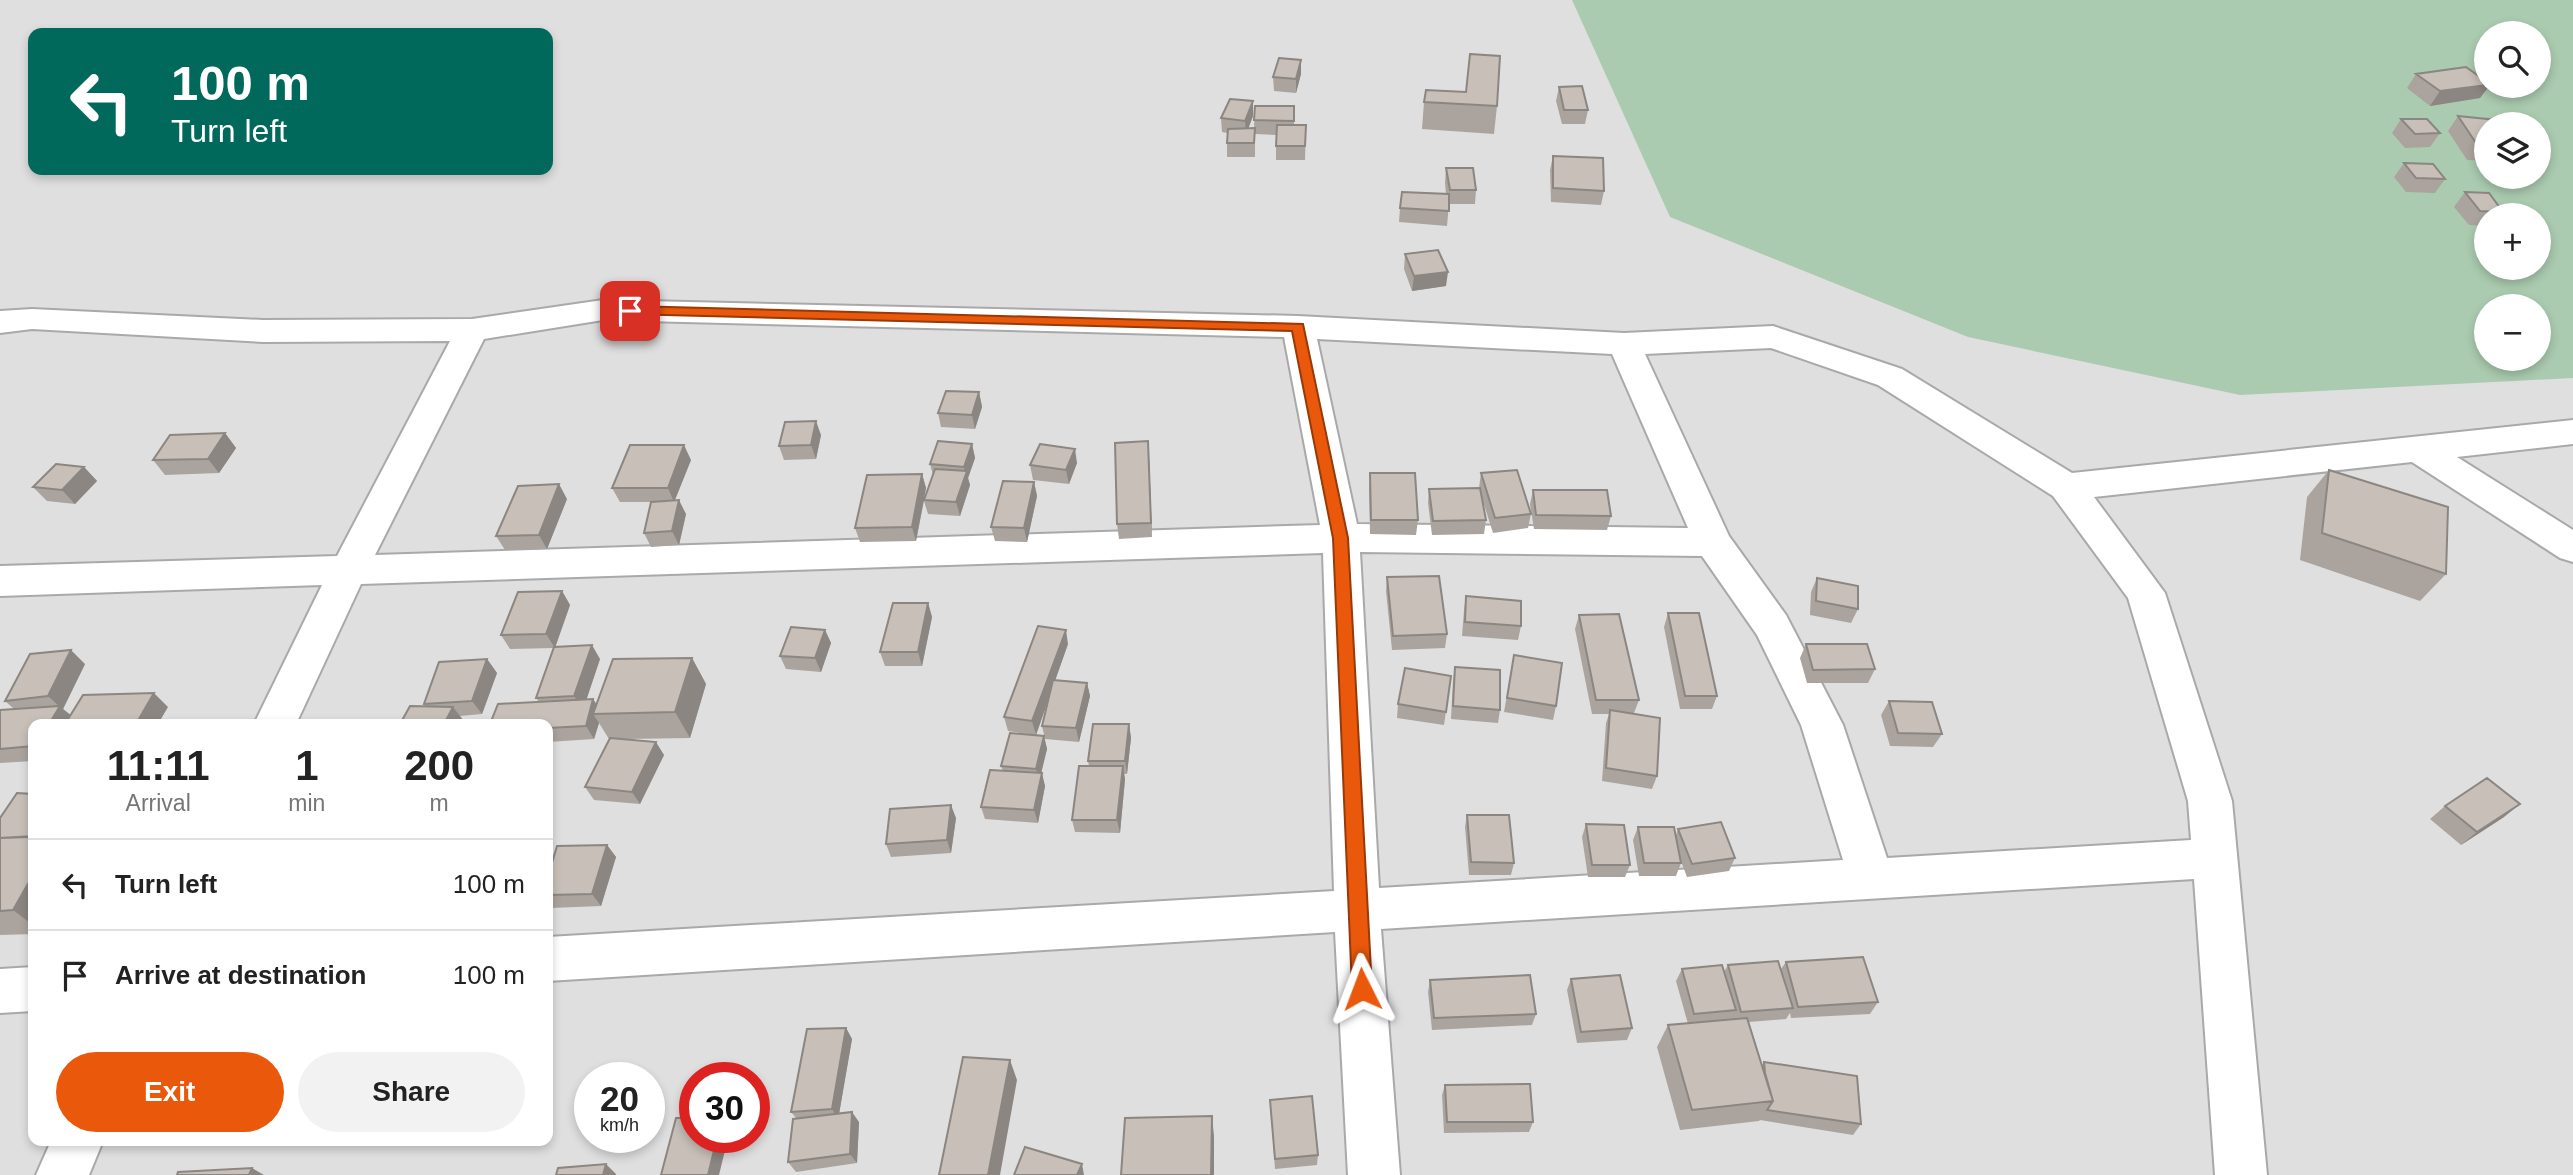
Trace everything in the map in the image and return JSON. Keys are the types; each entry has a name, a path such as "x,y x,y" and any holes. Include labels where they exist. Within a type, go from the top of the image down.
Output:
{"street":[{"path":"0,322 32,319 263,331 472,330 603,310 1298,327 1624,344 1773,337 1890,377 2066,487 2146,593 2210,801 2241,1175"},
{"path":"1298,327 1341,538 1357,909 1374,1175"},
{"path":"277,719 472,330"},
{"path":"1624,344 1713,542 1772,626 1822,725 1871,879"},
{"path":"2066,487 2573,432"},
{"path":"2417,449 2573,548"},
{"path":"0,581 1341,538 1713,542"},
{"path":"553,959 2215,858"},
{"path":"0,991 28,989"},
{"path":"62,1175 76,1146"}],"shaded area":[{"path":"0,0 2573,0 2573,1175 0,1175"}],"green space":[{"path":"1572,0 2573,0 2573,378 2240,395 1968,337 1670,217"}],"building":[{"path":"1470,54 1500,56 1497,106 1424,102 1426,90 1466,92"},
{"path":"1279,58 1301,60 1296,79 1273,77"},
{"path":"2466,67 2474,73 2474,87 2440,91 2416,74"},
{"path":"1582,86 1588,110 1564,110 1559,87"},
{"path":"1230,99 1253,101 1245,121 1221,118"},
{"path":"1255,106 1294,106 1294,121 1254,120"},
{"path":"2458,116 2474,118 2474,140"},
{"path":"2401,119 2427,119 2440,133 2415,134"},
{"path":"1277,125 1306,125 1305,146 1276,146"},
{"path":"1255,128 1254,143 1227,143 1228,129"},
{"path":"1553,156 1603,158 1604,191 1553,188"},
{"path":"2404,163 2433,164 2445,179 2416,178"},
{"path":"1446,168 1473,168 1476,190 1450,190"},
{"path":"1402,192 1449,194 1449,211 1400,208"},
{"path":"2465,192 2489,193 2496,203 2474,203"},
{"path":"1438,250 1448,272 1414,276 1405,254"},
{"path":"946,391 979,392 972,415 938,413"},
{"path":"816,421 811,445 779,446 785,422"},
{"path":"225,433 208,459 153,460 170,435"},
{"path":"938,441 972,444 964,467 930,464"},
{"path":"1148,441 1151,523 1117,524 1115,443"},
{"path":"1040,444 1075,449 1066,470 1030,465"},
{"path":"630,445 684,445 668,488 612,488"},
{"path":"56,464 84,467 62,490 33,487"},
{"path":"935,469 967,471 956,502 924,500"},
{"path":"1517,470 1531,514 1495,518 1481,473"},
{"path":"2329,470 2448,507 2446,574 2322,533"},
{"path":"1370,473 1415,473 1418,520 1371,520"},
{"path":"922,474 912,527 855,528 867,475"},
{"path":"1003,481 1034,482 1024,528 991,527"},
{"path":"559,484 539,535 496,536 518,486"},
{"path":"1480,488 1486,520 1433,521 1429,489"},
{"path":"1533,490 1607,490 1611,516 1536,515"},
{"path":"679,500 672,531 644,533 651,502"},
{"path":"1439,576 1447,634 1393,636 1387,577"},
{"path":"1817,578 1858,586 1858,609 1816,601"},
{"path":"562,591 546,634 501,635 518,592"},
{"path":"1466,596 1521,601 1521,626 1465,622"},
{"path":"893,603 928,603 918,652 880,652"},
{"path":"1668,613 1699,613 1717,696 1685,696"},
{"path":"1619,614 1639,700 1596,700 1579,615"},
{"path":"1038,626 1066,630 1032,721 1004,717"},
{"path":"791,627 825,630 815,658 780,656"},
{"path":"1806,644 1867,644 1875,669 1813,670"},
{"path":"592,645 574,696 536,698 554,647"},
{"path":"71,650 48,696 5,701 30,654"},
{"path":"1514,655 1562,663 1556,706 1507,698"},
{"path":"692,658 675,712 593,714 613,659"},
{"path":"487,659 472,701 424,704 439,662"},
{"path":"1455,667 1500,670 1500,710 1453,706"},
{"path":"1405,668 1451,676 1446,712 1398,704"},
{"path":"1053,680 1087,683 1076,728 1042,726"},
{"path":"154,693 139,719 68,719 83,695"},
{"path":"593,699 586,726 553,728 553,719 492,719 498,704"},
{"path":"1889,701 1932,702 1942,734 1898,733"},
{"path":"60,706 52,719 28,719 28,746 0,749 0,710"},
{"path":"410,706 453,707 447,719 403,719"},
{"path":"1610,710 1660,718 1657,776 1606,768"},
{"path":"1093,724 1129,724 1125,761 1088,761"},
{"path":"1010,733 1044,736 1036,769 1001,766"},
{"path":"610,738 656,742 632,792 585,787"},
{"path":"1079,766 1123,766 1117,820 1072,820"},
{"path":"990,770 1042,773 1034,810 981,807"},
{"path":"2487,778 2520,804 2477,832 2445,806"},
{"path":"17,793 28,794 28,837 0,838 0,818"},
{"path":"951,805 947,840 886,844 890,809"},
{"path":"1467,815 1509,815 1514,863 1471,862"},
{"path":"1721,822 1735,858 1692,864 1678,829"},
{"path":"1586,824 1624,825 1630,865 1592,865"},
{"path":"1638,827 1674,827 1681,863 1644,863"},
{"path":"28,836 28,884 13,910 0,911 0,838"},
{"path":"607,845 592,894 553,895 553,859 557,846"},
{"path":"1863,957 1878,1002 1798,1007 1786,962"},
{"path":"1778,961 1793,1008 1741,1012 1728,965"},
{"path":"1722,965 1736,1010 1694,1014 1682,969"},
{"path":"1530,975 1536,1014 1434,1018 1430,980"},
{"path":"1620,975 1632,1028 1581,1032 1571,979"},
{"path":"1747,1018 1773,1101 1692,1110 1668,1025"},
{"path":"846,1028 832,1109 791,1112 807,1029"},
{"path":"963,1057 1010,1060 988,1175 939,1175"},
{"path":"1764,1062 1857,1076 1861,1124 1767,1110 1773,1101"},
{"path":"1530,1084 1533,1122 1447,1122 1445,1085"},
{"path":"1312,1096 1318,1155 1275,1159 1270,1100"},
{"path":"852,1112 850,1154 788,1162 793,1119"},
{"path":"1212,1116 1211,1175 1121,1175 1125,1118"},
{"path":"676,1118 679,1118 679,1153 713,1153 708,1175 661,1175"},
{"path":"1025,1147 1082,1164 1077,1175 1014,1175"},
{"path":"606,1164 603,1175 556,1175 558,1168"},
{"path":"252,1168 249,1175 177,1175 178,1172"}],"route":[{"path":"630,311 1298,327 1341,538 1362,989"}]}
